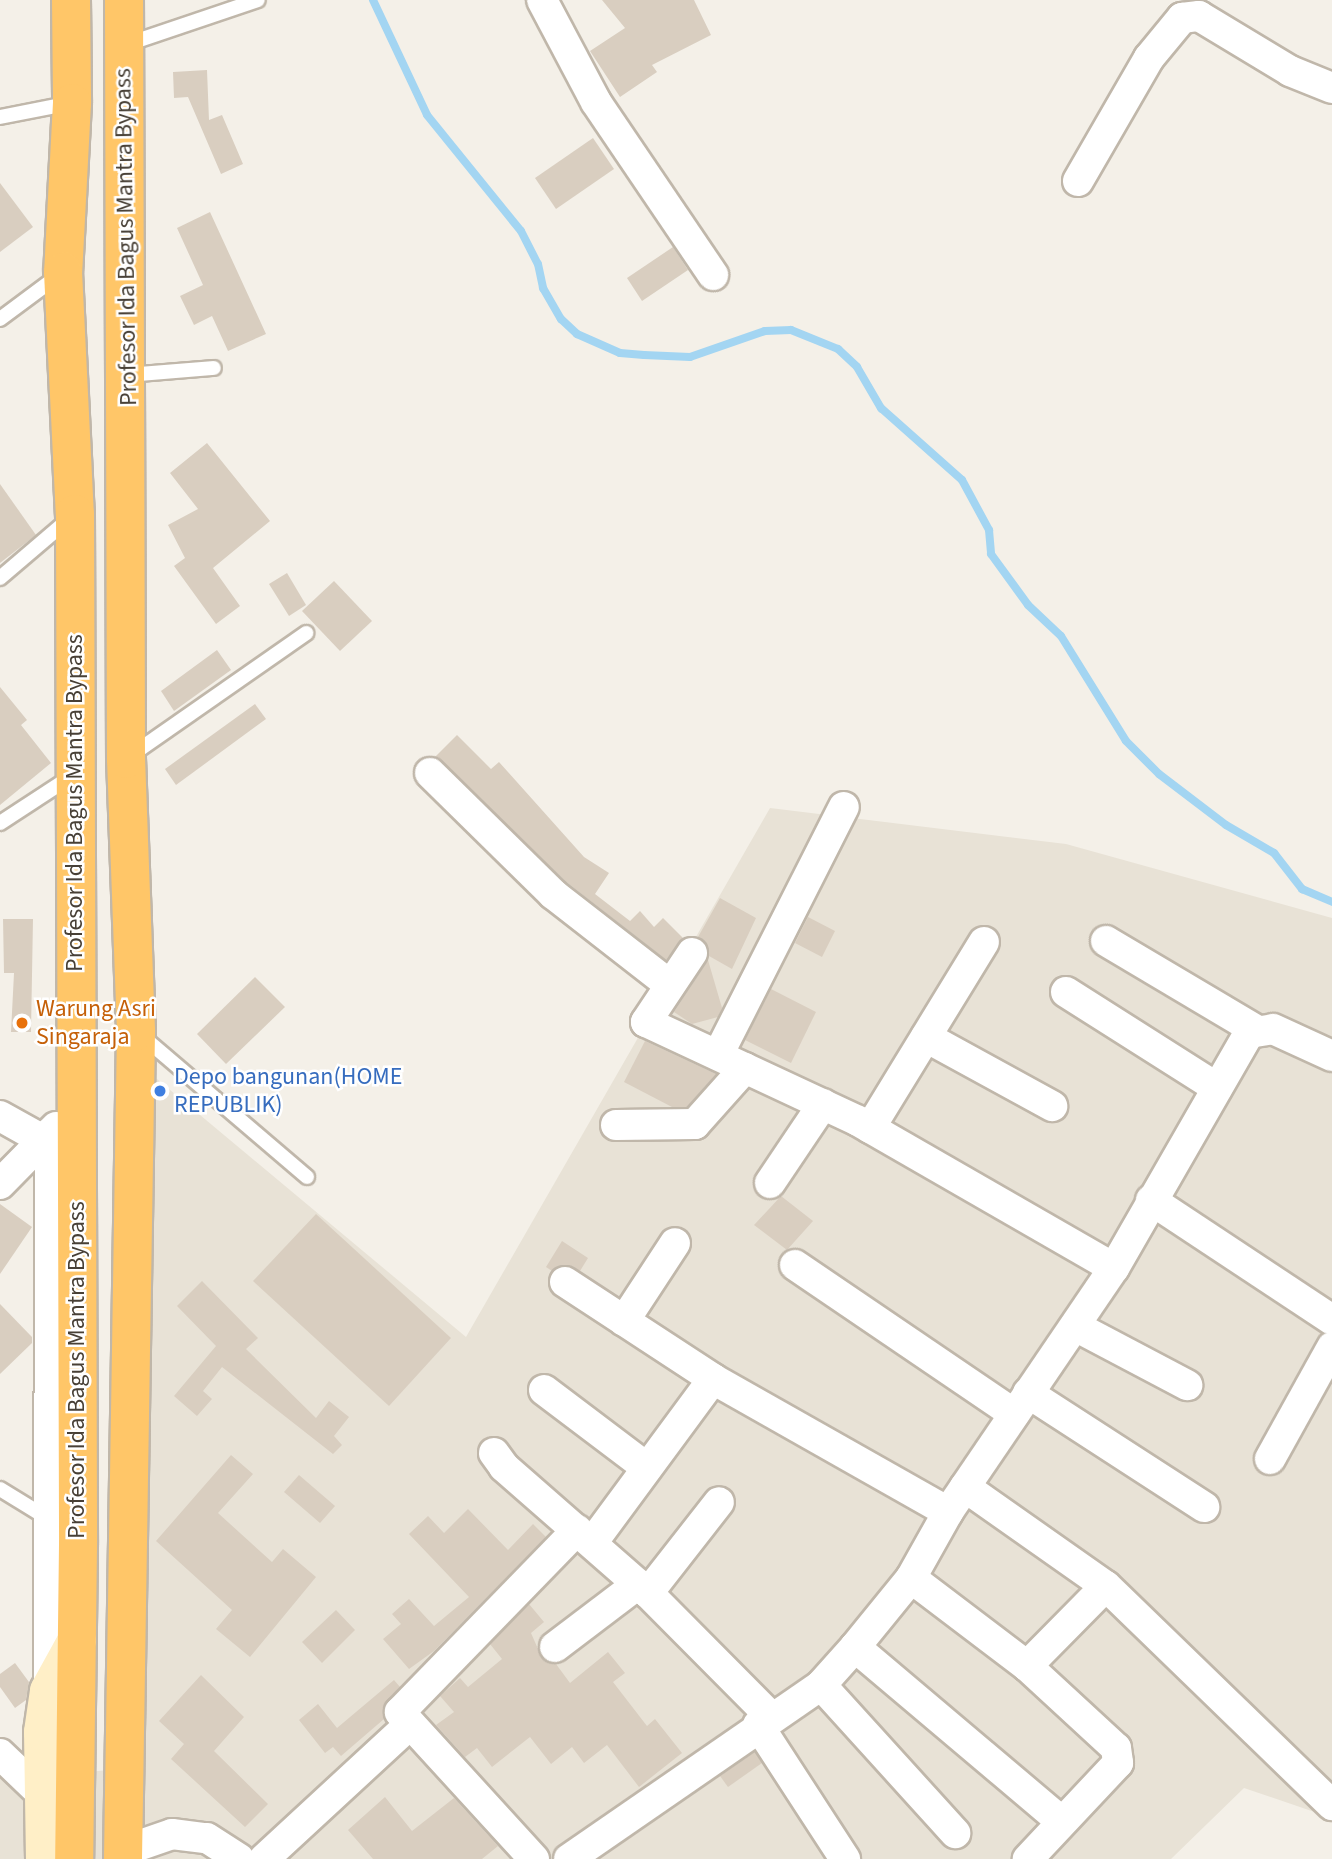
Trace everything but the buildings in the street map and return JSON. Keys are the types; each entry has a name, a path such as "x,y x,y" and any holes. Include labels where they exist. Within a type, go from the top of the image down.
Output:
{"highway":[{"name":"Profesor Ida Bagus Mantra Bypass","path":"71,0 72,103 63,272 75,514 77,1640 74,1859"},
{"name":"Profesor Ida Bagus Mantra Bypass","path":"123,1855 136,1031 127,758 128,375 124,0"}],"street":[{"path":"542,0 596,102 713,275"},
{"path":"1079,181 1149,58 1182,18 1199,16 1290,71 1332,88"},
{"path":"430,773 553,894 670,985"},
{"path":"718,1055 844,807"},
{"path":"870,1128 984,942"},
{"path":"1106,942 1256,1030"},
{"path":"692,953 646,1022 870,1128 1114,1268"},
{"path":"1066,992 1217,1088"},
{"path":"569,1859 602,1850 764,1720 821,1685 855,1647 911,1578 948,1512 1114,1268 1249,1033 1273,1029 1332,1056"},
{"path":"926,1037 1052,1106"},
{"path":"616,1125 695,1124 745,1068"},
{"path":"769,1183 822,1104"},
{"path":"0,1184 76,1106"},
{"path":"0,1116 46,1137"},
{"path":"45,1859 43,1732 49,1691 46,1137"},
{"path":"1151,1200 1332,1320"},
{"path":"624,1321 675,1243"},
{"path":"795,1265 1021,1404 1204,1507"},
{"path":"565,1282 713,1379 948,1512"},
{"path":"1074,1326 1186,1385"},
{"path":"1270,1459 1332,1347"},
{"path":"534,1859 408,1726 401,1709 585,1537 647,1468 713,1379"},
{"path":"544,1390 647,1468"},
{"path":"494,1453 505,1467 643,1588 764,1720 845,1859"},
{"path":"965,1487 1106,1586 1332,1805"},
{"path":"555,1647 643,1588 719,1502"},
{"path":"911,1578 1027,1666 1119,1755 1118,1763 1060,1820 1028,1859"},
{"path":"1027,1666 1106,1586"},
{"path":"49,1691 77,1640"},
{"path":"855,1647 1060,1820"},
{"path":"821,1685 955,1833"},
{"path":"264,1859 408,1726"},
{"path":"0,1754 45,1797"},
{"path":"123,1855 172,1834 206,1838 239,1859"}],"lane":[{"path":"124,45 258,0"},
{"path":"0,117 72,103"},
{"path":"0,319 63,272"},
{"path":"128,375 214,368"},
{"path":"0,578 75,514"},
{"path":"127,758 306,633"},
{"path":"0,823 75,774"},
{"path":"136,1031 307,1177"},
{"path":"0,1489 49,1520"}],"shaded area":[{"path":"770,808 1066,844 1332,918 1332,1818 1244,1788 1171,1859 0,1859 0,1755 27,1777 122,1769 133,1059 466,1337"}],"waterway":[{"path":"373,0 427,115 521,231 538,264 543,288 561,319 577,334 620,353 690,357 765,331 791,330 838,349 857,367 881,408 962,480 989,530 991,554 1028,605 1061,636 1126,741 1159,774 1226,825 1274,853 1302,889 1332,902"}],"place":[{"name":"Warung Asri Singaraja","path":"22,1023"},
{"name":"Depo bangunan(HOME REPUBLIK)","path":"160,1091"}]}
